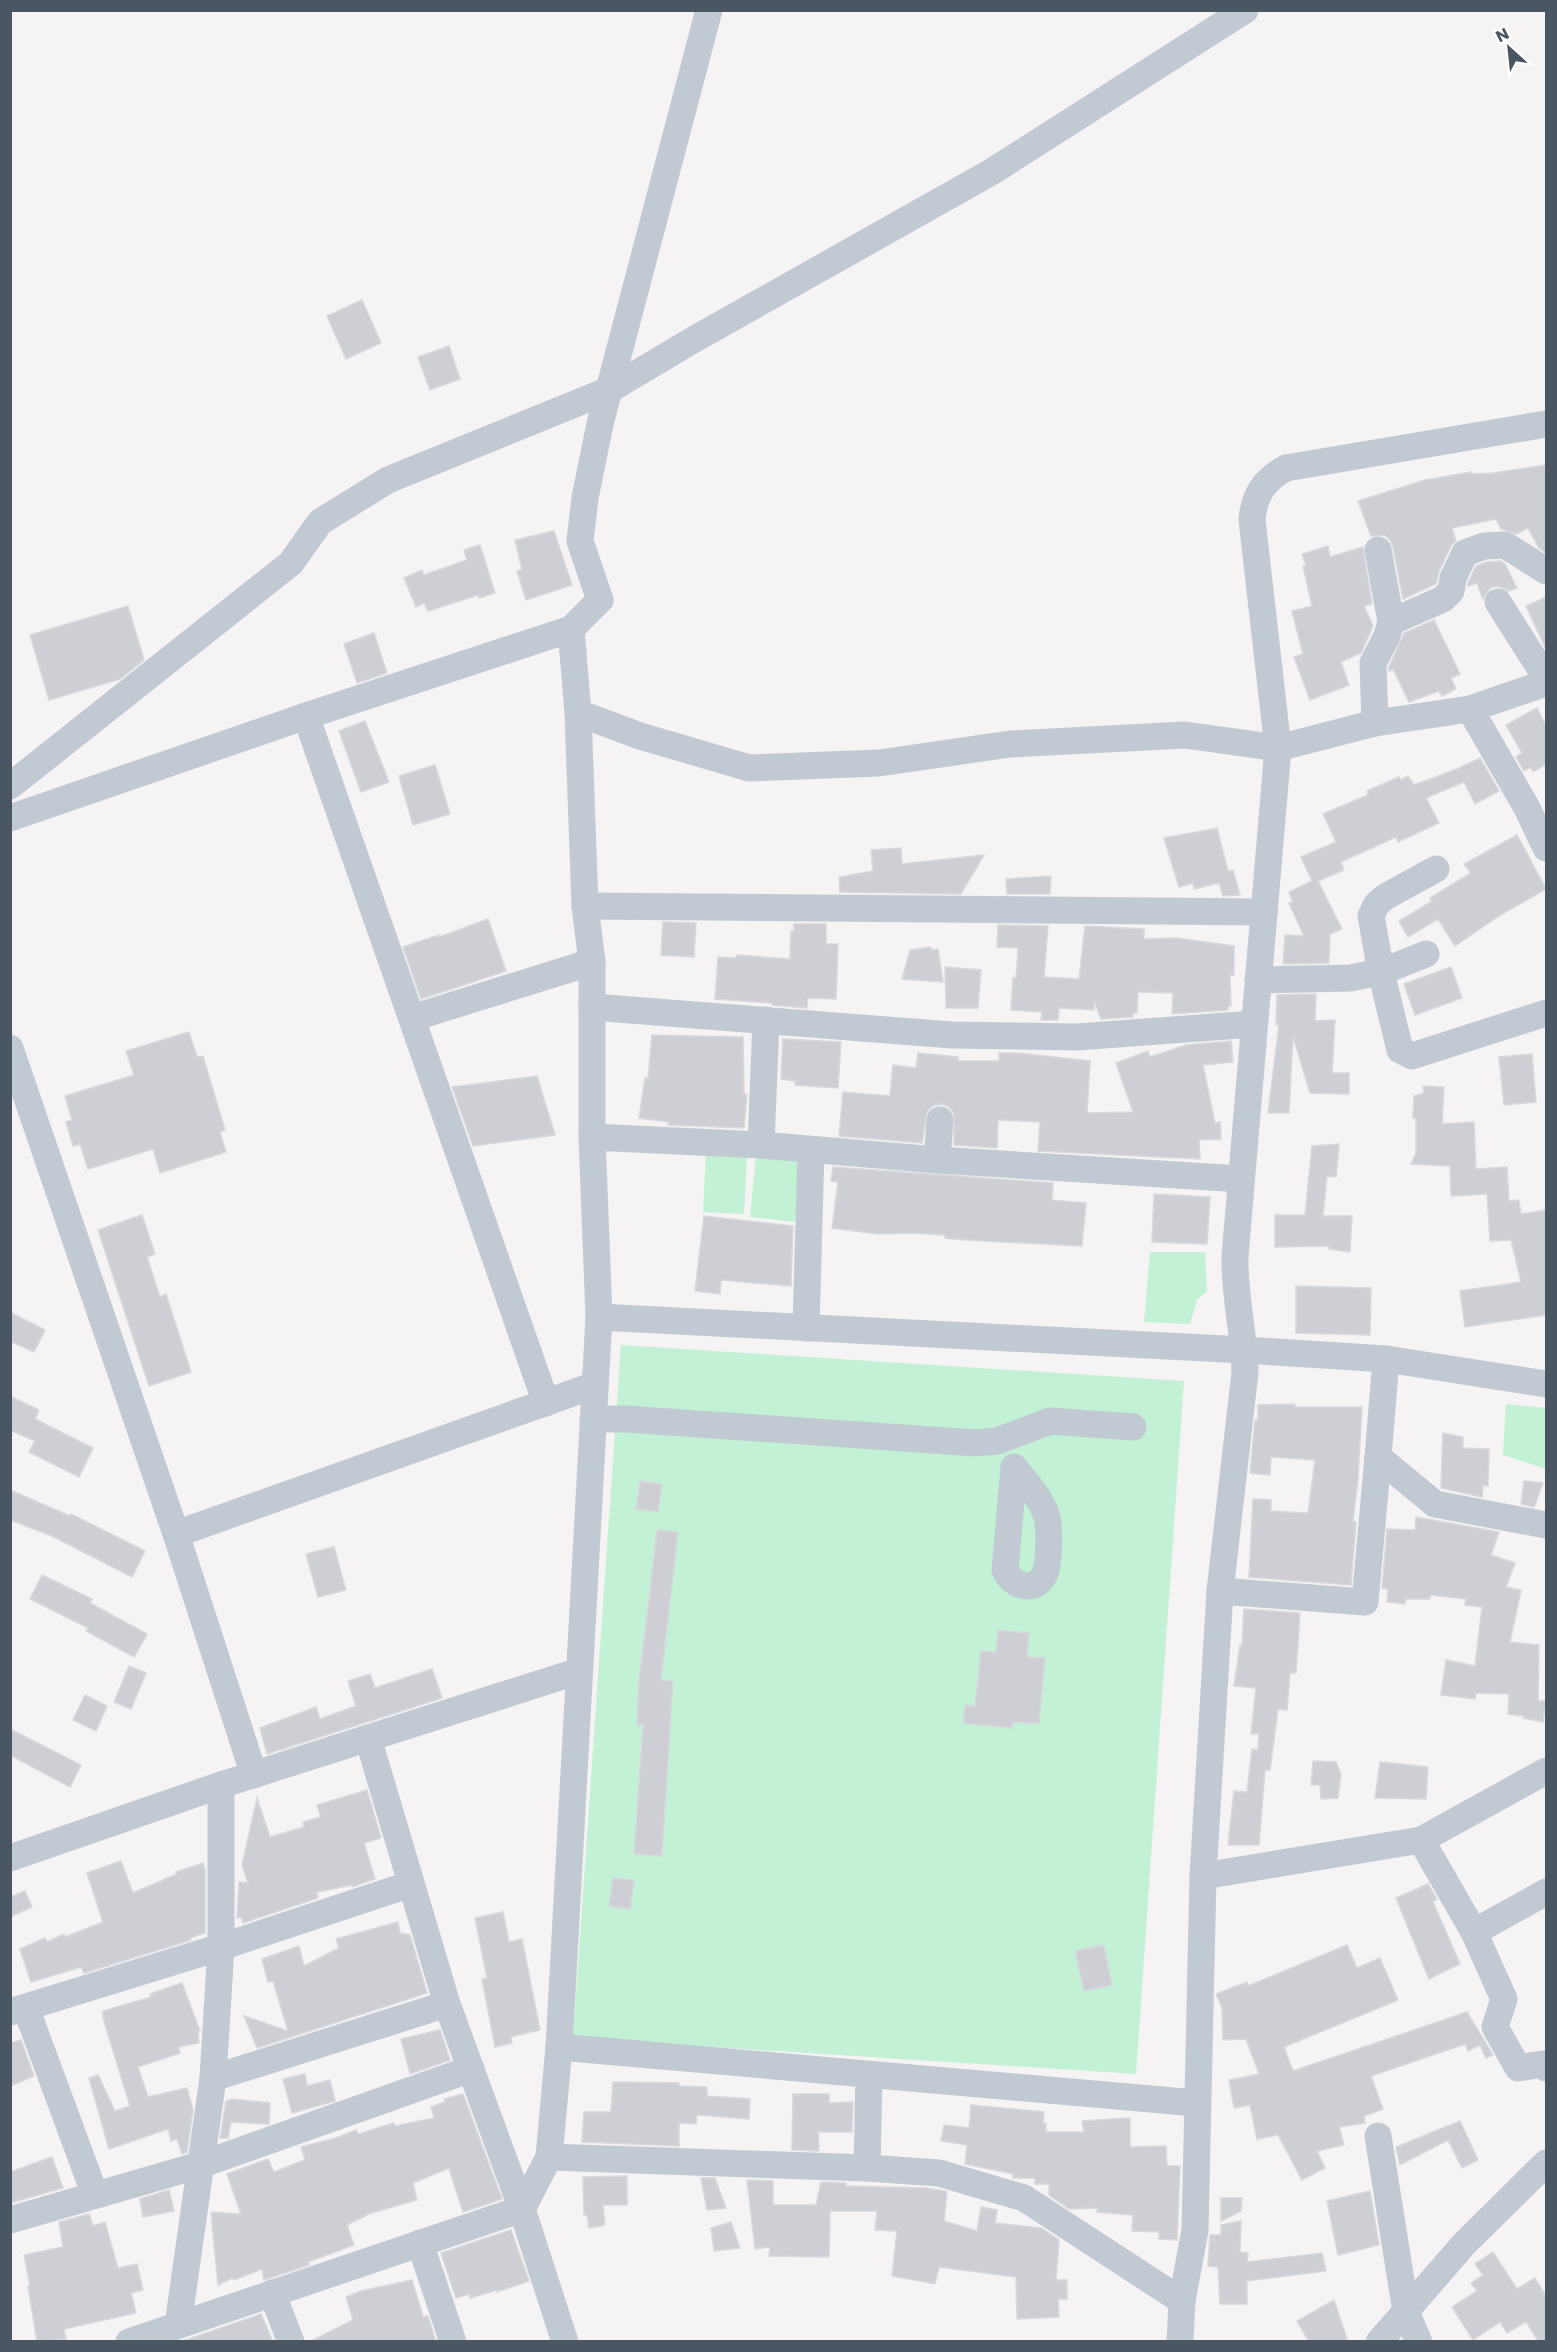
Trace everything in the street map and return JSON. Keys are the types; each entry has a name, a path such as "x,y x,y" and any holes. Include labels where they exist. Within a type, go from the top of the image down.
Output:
{"street":[{"path":"10,818 306,716 571,629 600,600 580,541 585,498 609,390 709,10"},
{"path":"10,786 291,563 320,522 388,480 609,390 693,339 993,171 1245,10"},
{"path":"1180,2342 1182,2301 1195,2230 1196,2103 1203,1876 1220,1591 1244,1393 1244,1350 1234,1278 1278,748 1252,520 1253,504 1260,488 1272,476 1286,468 1546,424"},
{"path":"1391,622 1443,599 1451,591 1453,578 1465,553 1484,546 1505,545 1546,571"},
{"path":"1375,723 1373,663 1387,636 1391,622 1378,550"},
{"path":"578,713 640,736 749,768 879,763 1010,744 1185,735 1278,748 1375,723 1470,709 1546,680 1498,602"},
{"path":"129,2342 522,2209 549,2157 559,2047 599,1317 592,1137 592,962 585,906 578,713 571,629"},
{"path":"1470,709 1537,804 1546,848"},
{"path":"306,716 546,1403"},
{"path":"1436,869 1385,897 1373,910 1371,923 1398,1046 1407,1055 1416,1055 1546,1013"},
{"path":"585,906 1264,912"},
{"path":"1258,980 1350,978 1381,972 1426,954"},
{"path":"412,1018 592,962"},
{"path":"592,1007 952,1035 1077,1037 1254,1024"},
{"path":"761,1145 766,1020"},
{"path":"10,1048 176,1534 254,1775"},
{"path":"937,1160 940,1119"},
{"path":"592,1137 761,1145 937,1160 1241,1179"},
{"path":"806,1328 811,1150"},
{"path":"599,1317 1386,1359 1546,1384"},
{"path":"1220,1591 1365,1602 1386,1359"},
{"path":"176,1534 595,1385"},
{"path":"593,1419 626,1419 976,1443 1008,1438 1050,1421 1133,1427"},
{"path":"1008,1438 1014,1467"},
{"path":"1378,1457 1435,1504 1546,1525"},
{"path":"10,1858 221,1785 579,1671"},
{"path":"368,1738 447,2004 522,2209 565,2342"},
{"path":"1203,1876 1421,1839 1546,1771"},
{"path":"178,2325 213,2078 221,1947 221,1785"},
{"path":"1421,1839 1474,1932 1504,1999 1495,2027 1518,2068 1543,2064 1546,2068"},
{"path":"95,2195 18,2010 221,1947 411,1884"},
{"path":"1474,1932 1546,1892"},
{"path":"213,2078 447,2004"},
{"path":"559,2047 1196,2103"},
{"path":"10,2220 200,2165 471,2069"},
{"path":"867,2168 869,2074"},
{"path":"1378,2136 1406,2312 1419,2342"},
{"path":"549,2157 867,2168 939,2173 1024,2198 1182,2301"},
{"path":"1379,2342 1464,2244 1546,2163"},
{"path":"420,2243 453,2342"},
{"path":"272,2293 291,2342"}],"green space":[{"path":"706,1153 747,1156 744,1214 703,1212"},
{"path":"756,1155 801,1159 795,1222 750,1217"},
{"path":"1150,1252 1205,1252 1207,1291 1197,1300 1190,1324 1144,1322"},
{"path":"621,1345 1184,1381 1136,2074 573,2038"},
{"path":"1506,1404 1546,1408 1546,1469 1503,1455"}],"building":[{"path":"362,300 381,343 346,359 327,316"},
{"path":"449,346 460,379 430,390 418,357"},
{"path":"1546,465 1546,553 1539,548 1528,528 1517,534 1501,529 1496,519 1452,528 1456,541 1451,546 1439,571 1436,584 1403,599 1390,540 1384,535 1371,536 1358,501 1425,480 1472,472 1472,474 1493,473"},
{"path":"554,531 572,585 526,600 517,571 522,570 515,540"},
{"path":"480,545 495,593 479,598 478,595 428,611 424,603 416,607 404,578 422,570 424,575 467,560 464,550"},
{"path":"1328,546 1330,557 1363,547 1372,604 1364,606 1373,626 1361,653 1341,662 1349,685 1310,700 1294,657 1303,654 1292,611 1312,606 1303,566 1306,565 1302,554"},
{"path":"1501,561 1505,564 1517,588 1509,591 1498,586 1490,588 1483,599 1477,583 1468,586 1476,566"},
{"path":"1546,597 1546,649 1526,606"},
{"path":"128,606 144,660 120,679 49,700 30,635"},
{"path":"1434,620 1460,674 1451,678 1456,689 1442,696 1439,691 1409,702 1393,669 1389,671 1389,667 1404,633"},
{"path":"374,633 387,673 357,683 344,644"},
{"path":"1537,708 1546,726 1546,764 1533,772 1531,767 1524,771 1516,757 1522,753 1506,725"},
{"path":"365,721 389,782 361,792 339,731"},
{"path":"1480,758 1499,791 1475,804 1464,782 1426,798 1439,823 1398,842 1396,837 1341,862 1344,870 1318,881 1342,929 1330,934 1329,963 1283,964 1285,935 1304,936 1289,903 1293,902 1289,892 1312,881 1301,857 1336,842 1323,814 1368,795 1367,791 1399,777 1401,780 1408,776 1414,785"},
{"path":"435,765 450,814 413,825 399,776"},
{"path":"1217,828 1228,871 1233,870 1240,895 1223,896 1219,883 1194,889 1193,883 1179,887 1164,838"},
{"path":"1517,835 1546,889 1499,916 1455,946 1438,919 1408,937 1399,921 1432,901 1430,898 1471,873 1464,864"},
{"path":"901,848 902,864 984,855 961,894 840,892 839,877 873,871 871,850"},
{"path":"1051,876 1050,894 1007,894 1006,879"},
{"path":"488,919 506,971 421,999 403,947"},
{"path":"663,922 696,923 694,957 661,955"},
{"path":"794,924 826,924 826,944 838,944 836,999 808,998 807,1008 715,999 718,957 736,958 737,955 790,959 791,931 794,931"},
{"path":"998,925 1048,926 1044,977 1079,979 1085,926 1144,929 1144,939 1176,938 1234,946 1234,975 1230,975 1231,1006 1228,1006 1228,1010 1172,1014 1173,993 1138,992 1137,1013 1133,1013 1133,1017 1101,1019 1094,1000 1094,1010 1059,1008 1058,1020 1041,1020 1042,1012 1011,1010 1018,948 997,947"},
{"path":"930,947 932,950 938,949 943,982 902,979 910,950"},
{"path":"945,967 981,970 978,1008 946,1008"},
{"path":"1451,967 1462,998 1415,1015 1404,984"},
{"path":"1316,994 1315,1021 1335,1020 1332,1073 1349,1073 1349,1094 1310,1093 1293,1036 1289,1113 1268,1113 1279,1025 1276,1025 1277,995"},
{"path":"189,1032 197,1057 203,1056 225,1130 220,1132 226,1152 160,1173 153,1149 88,1169 80,1144 73,1146 66,1122 72,1120 65,1096 134,1075 126,1051"},
{"path":"652,1035 743,1037 744,1094 747,1094 744,1128 668,1125 669,1122 639,1118 645,1078 648,1078"},
{"path":"783,1039 841,1042 838,1088 795,1085 795,1081 781,1079"},
{"path":"1231,1041 1233,1062 1203,1065 1215,1123 1220,1122 1221,1139 1199,1140 1200,1159 1038,1151 1040,1122 998,1120 997,1148 954,1145 954,1114 949,1107 941,1104 933,1106 927,1112 922,1143 839,1136 843,1092 890,1096 893,1065 916,1068 918,1053 958,1057 958,1061 999,1061 999,1053 1018,1053 1090,1061 1087,1113 1133,1112 1116,1063 1148,1051 1150,1057 1186,1045"},
{"path":"1532,1054 1536,1102 1504,1105 1499,1057"},
{"path":"537,1076 555,1135 473,1146 452,1087"},
{"path":"1423,1086 1444,1087 1442,1124 1474,1122 1476,1169 1507,1167 1509,1201 1519,1200 1521,1214 1546,1210 1546,1315 1465,1327 1460,1291 1521,1282 1511,1240 1490,1241 1487,1194 1451,1196 1450,1166 1411,1164 1416,1153 1414,1096 1424,1093"},
{"path":"1339,1144 1336,1177 1327,1176 1323,1216 1352,1216 1350,1252 1329,1249 1329,1246 1275,1247 1275,1215 1305,1215 1312,1146"},
{"path":"833,1167 1053,1183 1052,1200 1086,1203 1082,1246 966,1240 945,1238 945,1235 911,1233 878,1234 832,1228 838,1182 831,1181"},
{"path":"1154,1194 1210,1197 1207,1244 1152,1242"},
{"path":"142,1215 155,1254 147,1257 160,1297 166,1294 191,1372 149,1386 98,1230"},
{"path":"704,1216 793,1226 791,1286 721,1280 720,1294 695,1291"},
{"path":"1296,1286 1371,1288 1370,1335 1296,1333"},
{"path":"10,1312 45,1330 34,1352 10,1341"},
{"path":"10,1396 39,1410 35,1419 93,1448 79,1477 29,1452 35,1441 10,1430"},
{"path":"1295,1404 1295,1407 1362,1407 1353,1522 1356,1522 1351,1585 1249,1577 1253,1499 1271,1500 1271,1511 1308,1513 1315,1460 1271,1457 1270,1475 1250,1473 1258,1405"},
{"path":"1443,1433 1463,1437 1463,1448 1489,1449 1488,1486 1483,1485 1482,1497 1441,1488"},
{"path":"640,1481 662,1484 658,1512 636,1509"},
{"path":"1524,1481 1543,1483 1534,1507 1521,1504"},
{"path":"10,1490 70,1516 71,1514 145,1551 132,1577 52,1536 10,1520"},
{"path":"1416,1517 1499,1532 1491,1555 1515,1563 1506,1587 1521,1590 1510,1642 1539,1645 1538,1701 1546,1701 1543,1722 1508,1714 1509,1694 1476,1693 1475,1699 1441,1695 1446,1660 1475,1666 1482,1607 1465,1605 1466,1599 1430,1595 1430,1599 1406,1599 1405,1604 1387,1602 1388,1589 1382,1588 1387,1529 1415,1530"},
{"path":"657,1530 678,1532 661,1680 673,1681 662,1856 634,1854 643,1725 637,1725 639,1681"},
{"path":"334,1547 346,1590 318,1597 306,1554"},
{"path":"42,1575 92,1599 90,1603 147,1634 134,1657 86,1631 88,1628 30,1599"},
{"path":"1244,1609 1300,1613 1296,1673 1290,1673 1287,1710 1278,1709 1270,1770 1265,1770 1259,1845 1228,1845 1234,1791 1247,1792 1252,1749 1258,1750 1259,1734 1251,1734 1256,1688 1234,1686 1240,1645 1242,1646"},
{"path":"998,1630 1029,1633 1027,1657 1045,1658 1039,1724 1013,1722 1012,1728 963,1723 965,1705 975,1706 981,1651 996,1652"},
{"path":"129,1666 146,1673 131,1709 114,1702"},
{"path":"432,1669 442,1698 267,1754 260,1728 316,1707 320,1719 356,1706 348,1681 370,1674 375,1688"},
{"path":"85,1695 107,1706 96,1731 73,1720"},
{"path":"10,1729 81,1765 70,1787 10,1755"},
{"path":"1313,1761 1336,1762 1341,1774 1338,1798 1321,1799 1320,1785 1311,1785"},
{"path":"1380,1762 1428,1767 1426,1799 1375,1798"},
{"path":"367,1790 381,1838 364,1843 375,1879 352,1887 352,1885 317,1892 318,1898 243,1923 241,1917 237,1918 239,1882 248,1883 242,1865 257,1798 270,1837 304,1827 303,1822 321,1817 317,1805"},
{"path":"121,1861 133,1893 177,1874 176,1872 203,1863 205,1869 205,1933 190,1938 191,1940 84,1973 81,1967 31,1982 20,1949 45,1938 47,1942 64,1934 65,1937 103,1922 87,1873"},
{"path":"613,1878 634,1880 630,1909 609,1906"},
{"path":"1428,1884 1437,1899 1433,1902 1460,1964 1429,1979 1396,1898"},
{"path":"25,1891 32,1907 10,1917 10,1897"},
{"path":"503,1912 509,1942 522,1939 540,2030 511,2037 512,2043 495,2047 482,1979 487,1978 475,1918"},
{"path":"398,1922 400,1933 410,1935 427,1993 257,2048 244,2016 288,2031 273,1981 268,1982 262,1959 299,1946 304,1966 339,1948 336,1939"},
{"path":"1104,1945 1112,1985 1084,1991 1075,1951"},
{"path":"1347,1945 1357,1968 1380,1958 1398,2000 1284,2047 1293,2071 1467,2012 1493,2055 1486,2058 1480,2045 1468,2051 1465,2044 1371,2076 1383,2109 1364,2116 1365,2123 1339,2127 1344,2145 1317,2151 1325,2168 1302,2180 1278,2135 1257,2139 1250,2105 1234,2108 1229,2080 1259,2074 1246,2039 1223,2040 1222,2008 1216,1994 1247,1982 1248,1986"},
{"path":"182,1983 200,2031 198,2031 199,2043 178,2047 180,2053 138,2067 148,2097 187,2088 193,2110 187,2152 182,2154 177,2139 171,2141 168,2129 109,2149 89,2078 98,2075 115,2111 130,2106 103,2018 103,2011 151,1997 150,1994"},
{"path":"440,2030 450,2060 410,2074 401,2039"},
{"path":"21,2040 34,2076 10,2086 10,2043"},
{"path":"305,2074 307,2086 330,2080 335,2101 292,2113 283,2079"},
{"path":"613,2082 679,2083 679,2086 707,2087 707,2096 750,2099 749,2119 697,2115 696,2124 679,2123 679,2146 582,2142 584,2112 611,2112"},
{"path":"463,2094 502,2199 463,2212 449,2168 413,2183 417,2200 371,2213 347,2225 354,2245 308,2262 309,2265 264,2280 262,2269 218,2285 211,2212 241,2214 227,2174 268,2159 274,2172 305,2160 301,2147 356,2130 358,2134 394,2123 395,2126 434,2118 431,2107 445,2102 444,2099"},
{"path":"793,2094 829,2094 829,2103 853,2102 852,2132 818,2132 819,2151 792,2150"},
{"path":"232,2099 270,2103 269,2124 231,2122 228,2138 220,2138 226,2101"},
{"path":"971,2105 1044,2112 1043,2123 1046,2123 1046,2132 1084,2132 1082,2121 1130,2118 1130,2147 1166,2146 1167,2166 1180,2166 1177,2240 1159,2239 1159,2232 1132,2231 1133,2215 1097,2212 1098,2208 1069,2209 1049,2195 1049,2184 1035,2184 1035,2178 1013,2178 1013,2174 965,2164 967,2145 941,2141 944,2125 969,2128"},
{"path":"1460,2121 1478,2160 1462,2168 1448,2140 1400,2165 1396,2147"},
{"path":"52,2157 63,2188 10,2203 10,2172"},
{"path":"627,2176 627,2205 603,2205 605,2225 589,2228 587,2215 584,2215 583,2177"},
{"path":"701,2178 715,2178 726,2208 707,2210"},
{"path":"747,2180 773,2181 773,2205 816,2205 821,2182 846,2183 846,2186 926,2188 945,2191 947,2192 944,2221 977,2231 981,2207 997,2210 995,2223 1041,2228 1059,2240 1056,2280 1067,2280 1067,2299 1058,2299 1059,2317 1017,2319 1016,2277 939,2267 935,2284 892,2276 897,2231 875,2230 877,2211 830,2211 829,2257 769,2256 770,2247 755,2249"},
{"path":"169,2190 174,2211 143,2217 140,2199"},
{"path":"1370,2191 1379,2245 1338,2255 1327,2201"},
{"path":"1221,2198 1242,2198 1241,2211 1221,2221"},
{"path":"89,2214 93,2226 105,2222 118,2268 137,2264 143,2290 131,2293 136,2313 64,2329 66,2339 37,2342 24,2255 63,2247 59,2222"},
{"path":"1241,2221 1240,2252 1248,2253 1247,2262 1322,2253 1326,2271 1247,2281 1247,2304 1220,2304 1218,2267 1208,2266 1210,2235 1221,2235 1221,2225"},
{"path":"731,2222 740,2248 714,2251 711,2228"},
{"path":"511,2230 529,2281 497,2292 497,2290 470,2298 469,2294 456,2298 441,2253"},
{"path":"1493,2252 1517,2289 1535,2278 1546,2296 1546,2342 1539,2342 1526,2322 1507,2333 1500,2322 1473,2340 1452,2307 1477,2291 1471,2283 1483,2275 1475,2264"},
{"path":"412,2280 423,2317 428,2316 436,2342 309,2342 353,2320 346,2297 361,2291"},
{"path":"1334,2300 1348,2342 1309,2342 1297,2321"},
{"path":"261,2314 273,2342 180,2342"}]}
